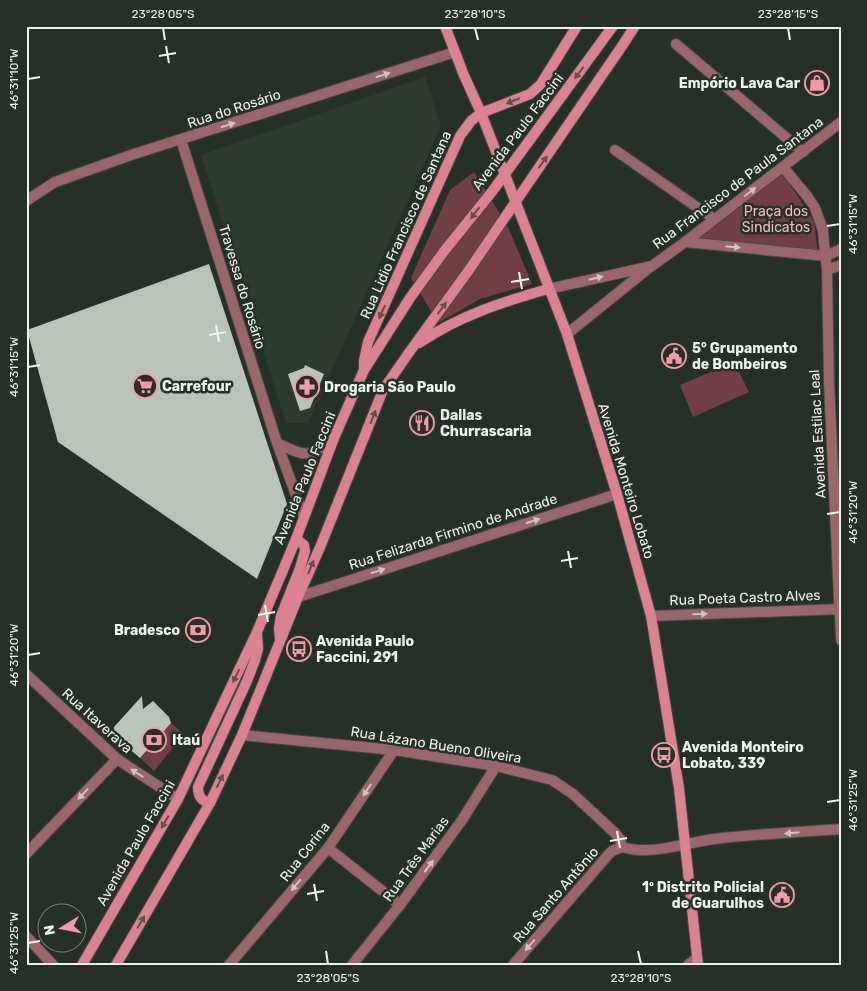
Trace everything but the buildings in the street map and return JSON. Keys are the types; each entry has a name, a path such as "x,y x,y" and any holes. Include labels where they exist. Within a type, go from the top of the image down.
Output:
{"main road":[{"name":"Avenida Monteiro Lobato","path":"445,26 567,334 617,494 651,616 679,788 698,961"},
{"name":"Rua Lidio Francisco de Santana","path":"364,370 368,342 460,136 471,121 481,114 530,94 541,84 577,26"},
{"path":"116,965 210,803 242,735 384,390 469,270 635,26"},
{"name":"Avenida Paulo Faccini","path":"82,965 178,800 257,632 296,539 334,438 364,370 410,298 445,250 491,193 610,30"},
{"path":"413,347 476,312 548,289"},
{"path":"280,641 279,628 281,616 306,551 304,545 296,539"},
{"path":"210,803 205,802 199,796 198,787 256,660 258,649 257,632"}],"street":[{"path":"676,44 803,152"},
{"name":"Rua do Rosário","path":"26,201 55,182 131,155 455,52"},
{"name":"Rua Francisco de Paula Santana","path":"567,334 652,266 841,122"},
{"name":"Travessa do Rosário","path":"182,140 277,443 304,517"},
{"path":"615,150 714,219"},
{"name":"Avenida Estilac Leal","path":"783,167 815,208 823,230 827,270 829,384 838,493 841,640"},
{"path":"685,242 826,256 841,248"},
{"path":"827,270 841,265"},
{"name":"Rua Francisco de Paula Santana","path":"548,289 652,266"},
{"path":"829,384 841,383"},
{"path":"277,443 299,453 307,454 323,448 334,438"},
{"name":"Rua Felizarda Firmino de Andrade","path":"298,597 617,494"},
{"name":"Rua Poeta Castro Alves","path":"651,616 840,609"},
{"name":"Rua Itaverava","path":"26,674 117,759 178,800"},
{"name":"Rua Lázano Bueno Oliveira","path":"242,735 394,750 496,766 552,780 573,794 616,834 620,839 622,847"},
{"name":"Rua Corina","path":"230,965 328,848 394,750"},
{"path":"26,854 117,759"},
{"name":"Rua Três Marias","path":"352,965 400,905 462,820 496,766"},
{"path":"622,847 647,851 715,839 841,829"},
{"name":"Rua Santo Antônio","path":"513,965 608,855 622,847"},
{"path":"328,848 400,905"},
{"path":"26,936 53,965"},
{"path":"688,965 698,961"}],"shaded area":[{"path":"425,77 441,126 308,423 286,423 201,155"}],"green space":[{"path":"474,172 508,227 532,284 480,299 438,323 411,278 450,190"},
{"name":"Praça dos Sindicatos","path":"783,174 814,221 818,255 698,239"},
{"path":"734,362 749,392 693,417 680,385"},
{"path":"171,723 184,734 154,771 140,758"}],"place":[{"name":"Empório Lava Car","path":"817,83"},
{"name":"5° Grupamento de Bombeiros","path":"674,356"},
{"name":"Carrefour","path":"145,386"},
{"name":"Drogaria São Paulo","path":"307,387"},
{"name":"Dallas Churrascaria","path":"422,423"},
{"name":"Bradesco","path":"198,630"},
{"name":"Avenida Paulo Faccini, 291","path":"299,649"},
{"name":"Itaú","path":"154,740"},
{"name":"Avenida Monteiro Lobato, 339","path":"664,755"},
{"name":"1º Distrito Policial de Guarulhos","path":"782,895"}]}
